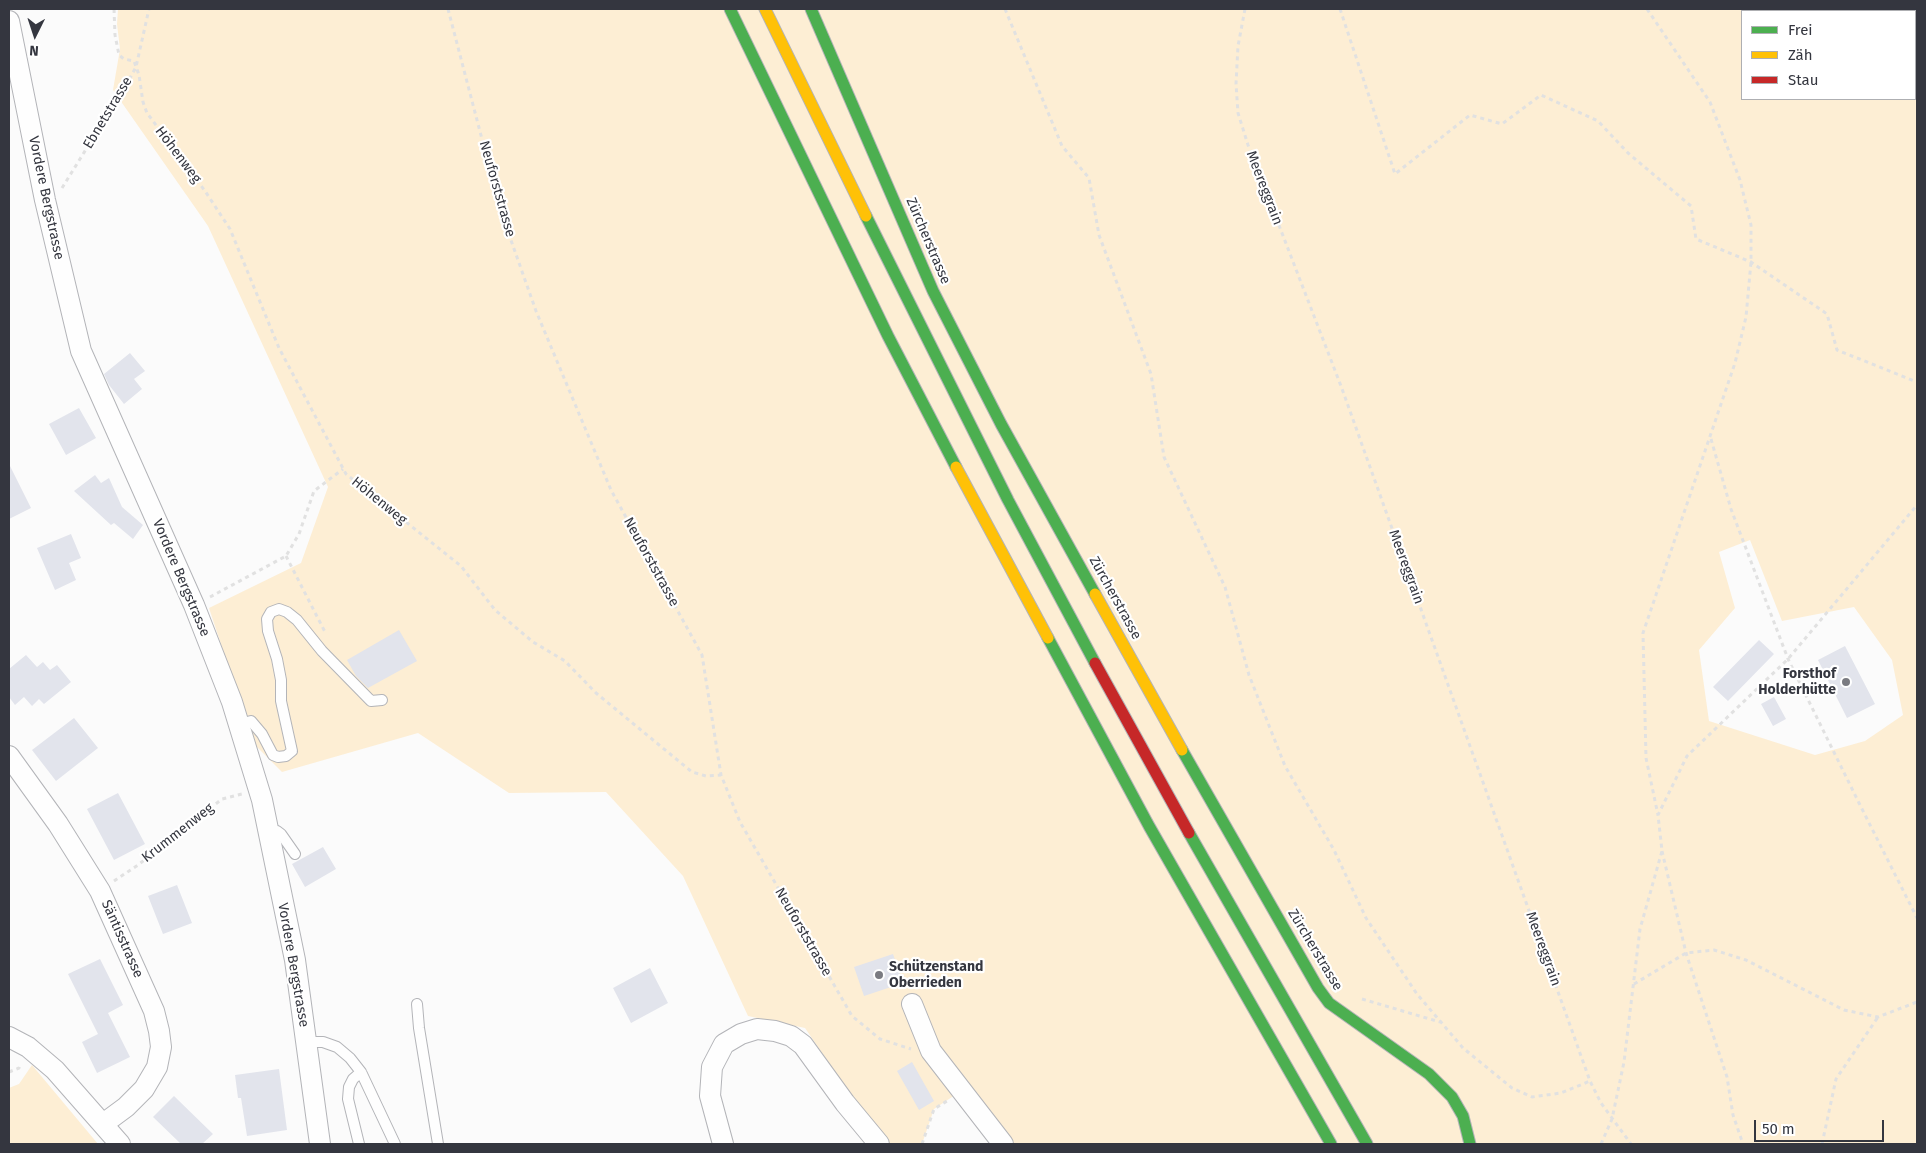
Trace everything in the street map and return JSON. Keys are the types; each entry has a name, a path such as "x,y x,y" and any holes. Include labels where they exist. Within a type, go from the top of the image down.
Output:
{"main road":[{"path":"730,9 888,336 988,529 1149,826 1331,1144"},
{"path":"765,9 832,150 1008,500 1171,803 1367,1144"},
{"name":"Zürcherstrasse","path":"811,9 934,291 1002,424 1172,732 1318,988 1329,1003 1429,1074 1452,1097 1463,1116 1470,1144"}],"street":[{"name":"Vordere Bergstrasse","path":"9,21 45,200 81,351 194,605 239,724 262,800 295,960 320,1144"},
{"name":"Säntisstrasse","path":"9,756 58,824 100,891 154,1010 161,1047 157,1068 144,1089 126,1107 103,1124"},
{"path":"912,1004 931,1051 1003,1144"},
{"path":"723,1144 710,1096 712,1068 724,1044 741,1034 757,1029 775,1030 791,1036 803,1046 845,1103 879,1144"},
{"path":"9,1037 28,1047 54,1070 120,1144"}],"lane":[{"path":"239,724 252,721 262,734 272,755 278,757 286,756 292,751 281,701 281,680 277,659 268,631 267,619 271,612 279,609 287,612 297,620 322,651 371,701 382,700"},
{"path":"268,830 277,831 281,834 295,854"},
{"path":"417,1004 438,1144"},
{"path":"306,1042 323,1042 338,1047 350,1058 361,1072 395,1144"},
{"path":"359,1144 348,1099 349,1087 361,1072"}],"path":[{"name":"Ebnetstrasse","path":"59,192 114,108 136,67 134,61 124,60 119,55 115,35 114,9"},
{"path":"136,67 149,9"},
{"name":"Neuforststrasse","path":"448,9 501,212 536,311 611,490 702,656 722,775 740,822 852,1016 880,1039 910,1049 931,1051"},
{"path":"1005,9 1062,146 1089,178 1099,235 1151,374 1164,457 1225,587 1249,676 1286,766 1334,850 1366,918 1417,994 1463,1048 1512,1088 1532,1097 1560,1093 1590,1080"},
{"name":"Meereggrain","path":"1246,9 1238,46 1236,84 1238,113 1248,145 1313,311 1590,1080 1601,1103 1632,1144"},
{"path":"1340,9 1395,174 1470,115 1502,124 1541,95 1598,121 1628,153 1691,206 1696,239 1751,262 1826,314 1836,350 1917,382"},
{"path":"1647,9 1710,102 1740,180 1751,225 1751,262 1746,317 1735,363 1643,633 1646,758 1658,815 1662,851 1686,953 1727,1077 1733,1114 1743,1144"},
{"name":"Höhenweg","path":"136,67 139,75 142,102 147,113 206,191 230,229 280,348 346,474 461,566 495,610 533,642 565,661 596,693 692,772 706,776 722,775"},
{"path":"1711,438 1731,509 1788,659 1917,918"},
{"path":"194,605 286,556 299,534 314,491 343,469"},
{"path":"1658,815 1687,756 1788,659 1917,505"},
{"path":"286,556 330,640"},
{"name":"Krummenweg","path":"100,891 145,860 222,799 241,794 262,800"},
{"path":"1601,1144 1612,1119 1624,1062 1640,929 1662,851"},
{"path":"1634,984 1686,953 1714,950 1746,960 1844,1010 1878,1017"},
{"path":"1359,998 1441,1022"},
{"path":"1822,1144 1836,1079 1878,1017 1916,1001"},
{"path":"922,1144 934,1109"}],"shaded area":[{"path":"118,9 1917,9 1917,1144 1003,1144 961,1091 934,1109 922,1144 884,1144 805,1028 748,1016 683,876 606,792 509,793 418,733 282,772 254,744 209,608 301,563 328,487 208,226 113,90 120,49 117,24","holes":["1750,540 1782,621 1854,607 1892,660 1903,715 1865,741 1815,755 1709,721 1699,650 1735,608 1719,552"]},
{"path":"32,1065 98,1144 9,1144 9,1088 19,1084"}],"building":[{"path":"130,353 145,371 134,379 142,389 124,404 109,385 104,374"},
{"path":"79,408 96,438 66,455 49,424"},
{"path":"9,464 31,508 9,519"},
{"path":"95,475 101,483 109,478 122,507 143,525 133,539 114,523 111,525 74,491"},
{"path":"71,534 81,558 69,563 76,580 55,590 37,548"},
{"path":"399,630 417,661 368,688 356,676 347,660"},
{"path":"1759,640 1774,654 1728,701 1713,687"},
{"name":"Forsthof Holderhütte","path":"1845,646 1875,704 1847,718 1818,660"},
{"path":"26,655 37,667 43,662 50,670 57,665 71,682 44,704 39,699 32,706 24,697 15,705 9,697 9,669"},
{"path":"1774,697 1786,719 1773,726 1761,704"},
{"path":"74,718 98,748 56,781 32,750"},
{"path":"118,793 145,844 114,860 87,809"},
{"path":"323,847 336,869 305,887 292,864"},
{"path":"177,885 192,923 163,934 148,896"},
{"name":"Schützenstand Oberrieden","path":"893,954 903,983 864,996 854,967"},
{"path":"100,959 123,1005 108,1013 130,1057 97,1073 82,1042 98,1034 68,974"},
{"path":"650,968 668,1003 631,1023 613,988"},
{"path":"912,1062 934,1101 919,1110 897,1071"},
{"path":"279,1069 287,1130 247,1136 235,1075"},
{"path":"174,1096 213,1134 202,1144 181,1144 153,1117"}],"traffic: fast":[{"path":"730,9 888,336 956,467"},
{"path":"811,9 933,291 1001,424 1095,594"},
{"path":"866,216 1008,500 1095,663"},
{"path":"1048,638 1149,826 1331,1144"},
{"path":"1182,750 1318,988 1329,1003 1429,1074 1452,1097 1463,1116 1470,1144"},
{"path":"1189,833 1367,1144"}],"traffic: slow":[{"path":"765,9 866,216"},
{"path":"956,467 1048,638"},
{"path":"1095,594 1182,750"}],"traffic: jam":[{"path":"1095,663 1189,833"}],"place":[{"name":"Forsthof Holderhütte","path":"1846,682"},
{"name":"Schützenstand Oberrieden","path":"879,975"}]}
